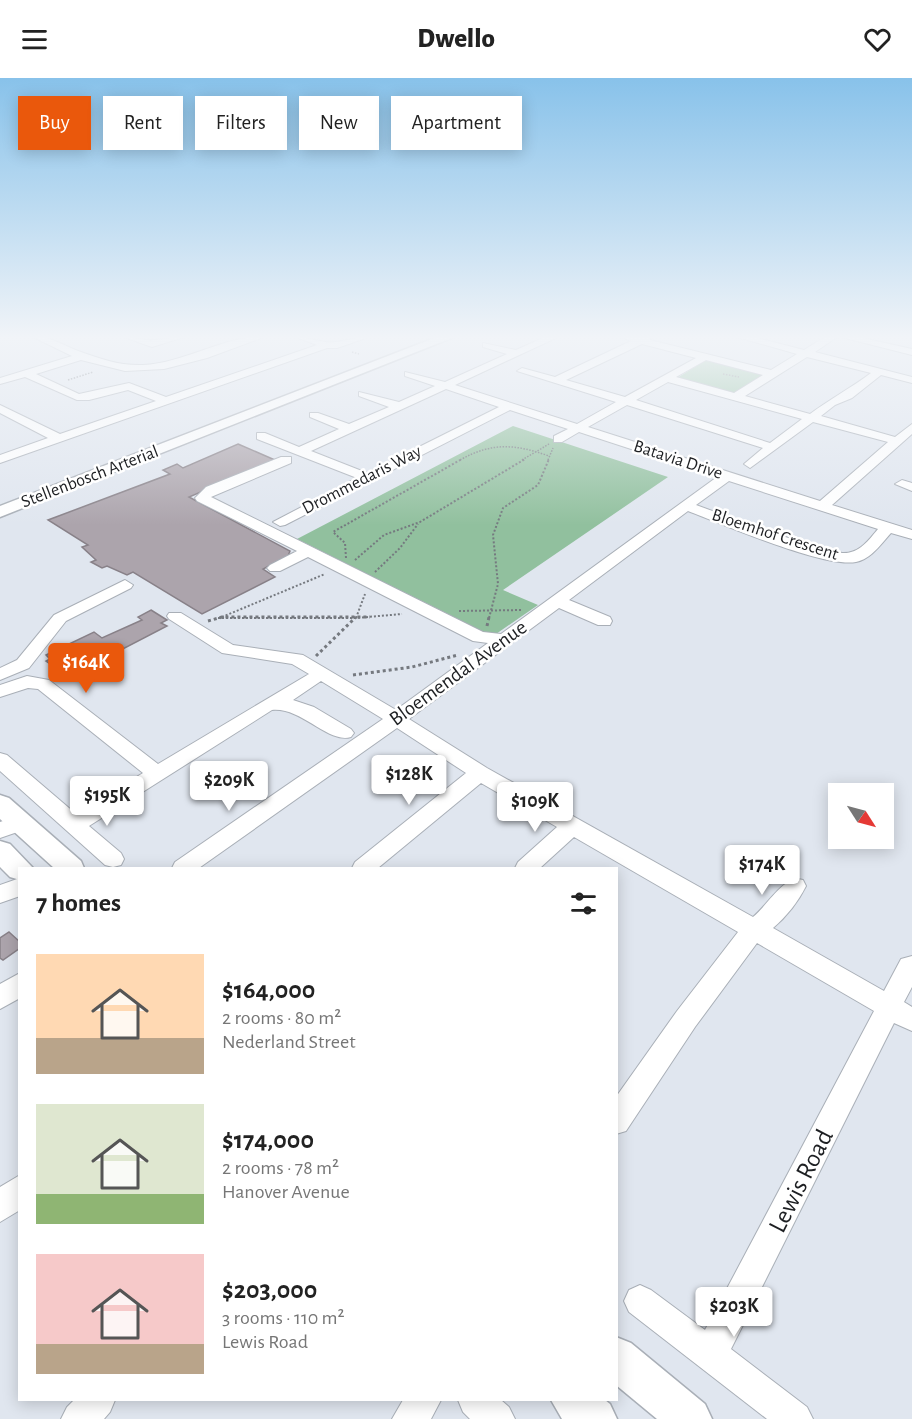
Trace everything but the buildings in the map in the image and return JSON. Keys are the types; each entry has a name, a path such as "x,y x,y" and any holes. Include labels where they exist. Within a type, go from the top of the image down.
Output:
{"main road":[{"name":"Stellenbosch Arterial","path":"89,461 252,400"},
{"name":"Stellenbosch Arterial","path":"0,512 288,400"},
{"path":"0,804 10,827 70,867"},
{"path":"0,851 18,868"},
{"path":"618,1360 690,1419"},
{"path":"573,1401 595,1419"}],"street":[{"path":"0,459 171,400"},
{"path":"380,400 399,406"},
{"path":"300,451 414,400"},
{"name":"Batavia Drive","path":"488,400 912,535"},
{"path":"620,400 771,447"},
{"path":"757,400 897,441"},
{"path":"750,464 831,403 839,400"},
{"path":"558,439 625,401"},
{"name":"Drommedaris Way","path":"280,522 509,406"},
{"path":"0,408 60,439"},
{"path":"314,415 350,429"},
{"path":"822,506 912,428"},
{"path":"261,436 366,477"},
{"path":"285,460 211,490 202,498 428,611 483,644"},
{"name":"Bloemendal Avenue","path":"184,867 395,720 483,644 504,639 727,476"},
{"name":"Bloemhof Crescent","path":"686,506 822,553 847,559 862,554 888,527"},
{"path":"275,568 309,551"},
{"path":"0,675 22,664 60,618 125,585"},
{"path":"557,601 604,621"},
{"path":"182,621 228,649 289,657 328,677 480,773 901,1014"},
{"path":"75,825 265,706 276,703 328,677"},
{"path":"0,691 27,682 43,684 157,773"},
{"path":"276,703 297,706 344,733"},
{"path":"0,760 113,859"},
{"path":"364,867 480,773"},
{"path":"527,867 572,826"},
{"path":"618,1118 686,1019 753,931 774,913 795,886"},
{"path":"0,894 18,888"},
{"name":"Lewis Road","path":"711,1354 901,1014 910,966"},
{"path":"0,998 18,985"},
{"path":"0,1208 18,1192"},
{"path":"640,1300 795,1419"},
{"path":"79,1419 97,1401"},
{"path":"410,1419 423,1401"},
{"path":"476,1401 497,1419"}],"path":[{"path":"222,617 361,557 384,535 437,513 558,439"},
{"path":"328,677 411,667 470,652 483,644 498,584 493,535 503,508 538,485 558,439"},
{"path":"341,567 346,560 345,543 333,532 384,501 489,446 518,443 549,456"},
{"path":"182,621 222,617 356,618 428,611 533,609 541,613"}],"green space":[{"path":"513,426 668,477 503,590 538,605 496,634 484,634 462,624 460,620 297,539"}]}
